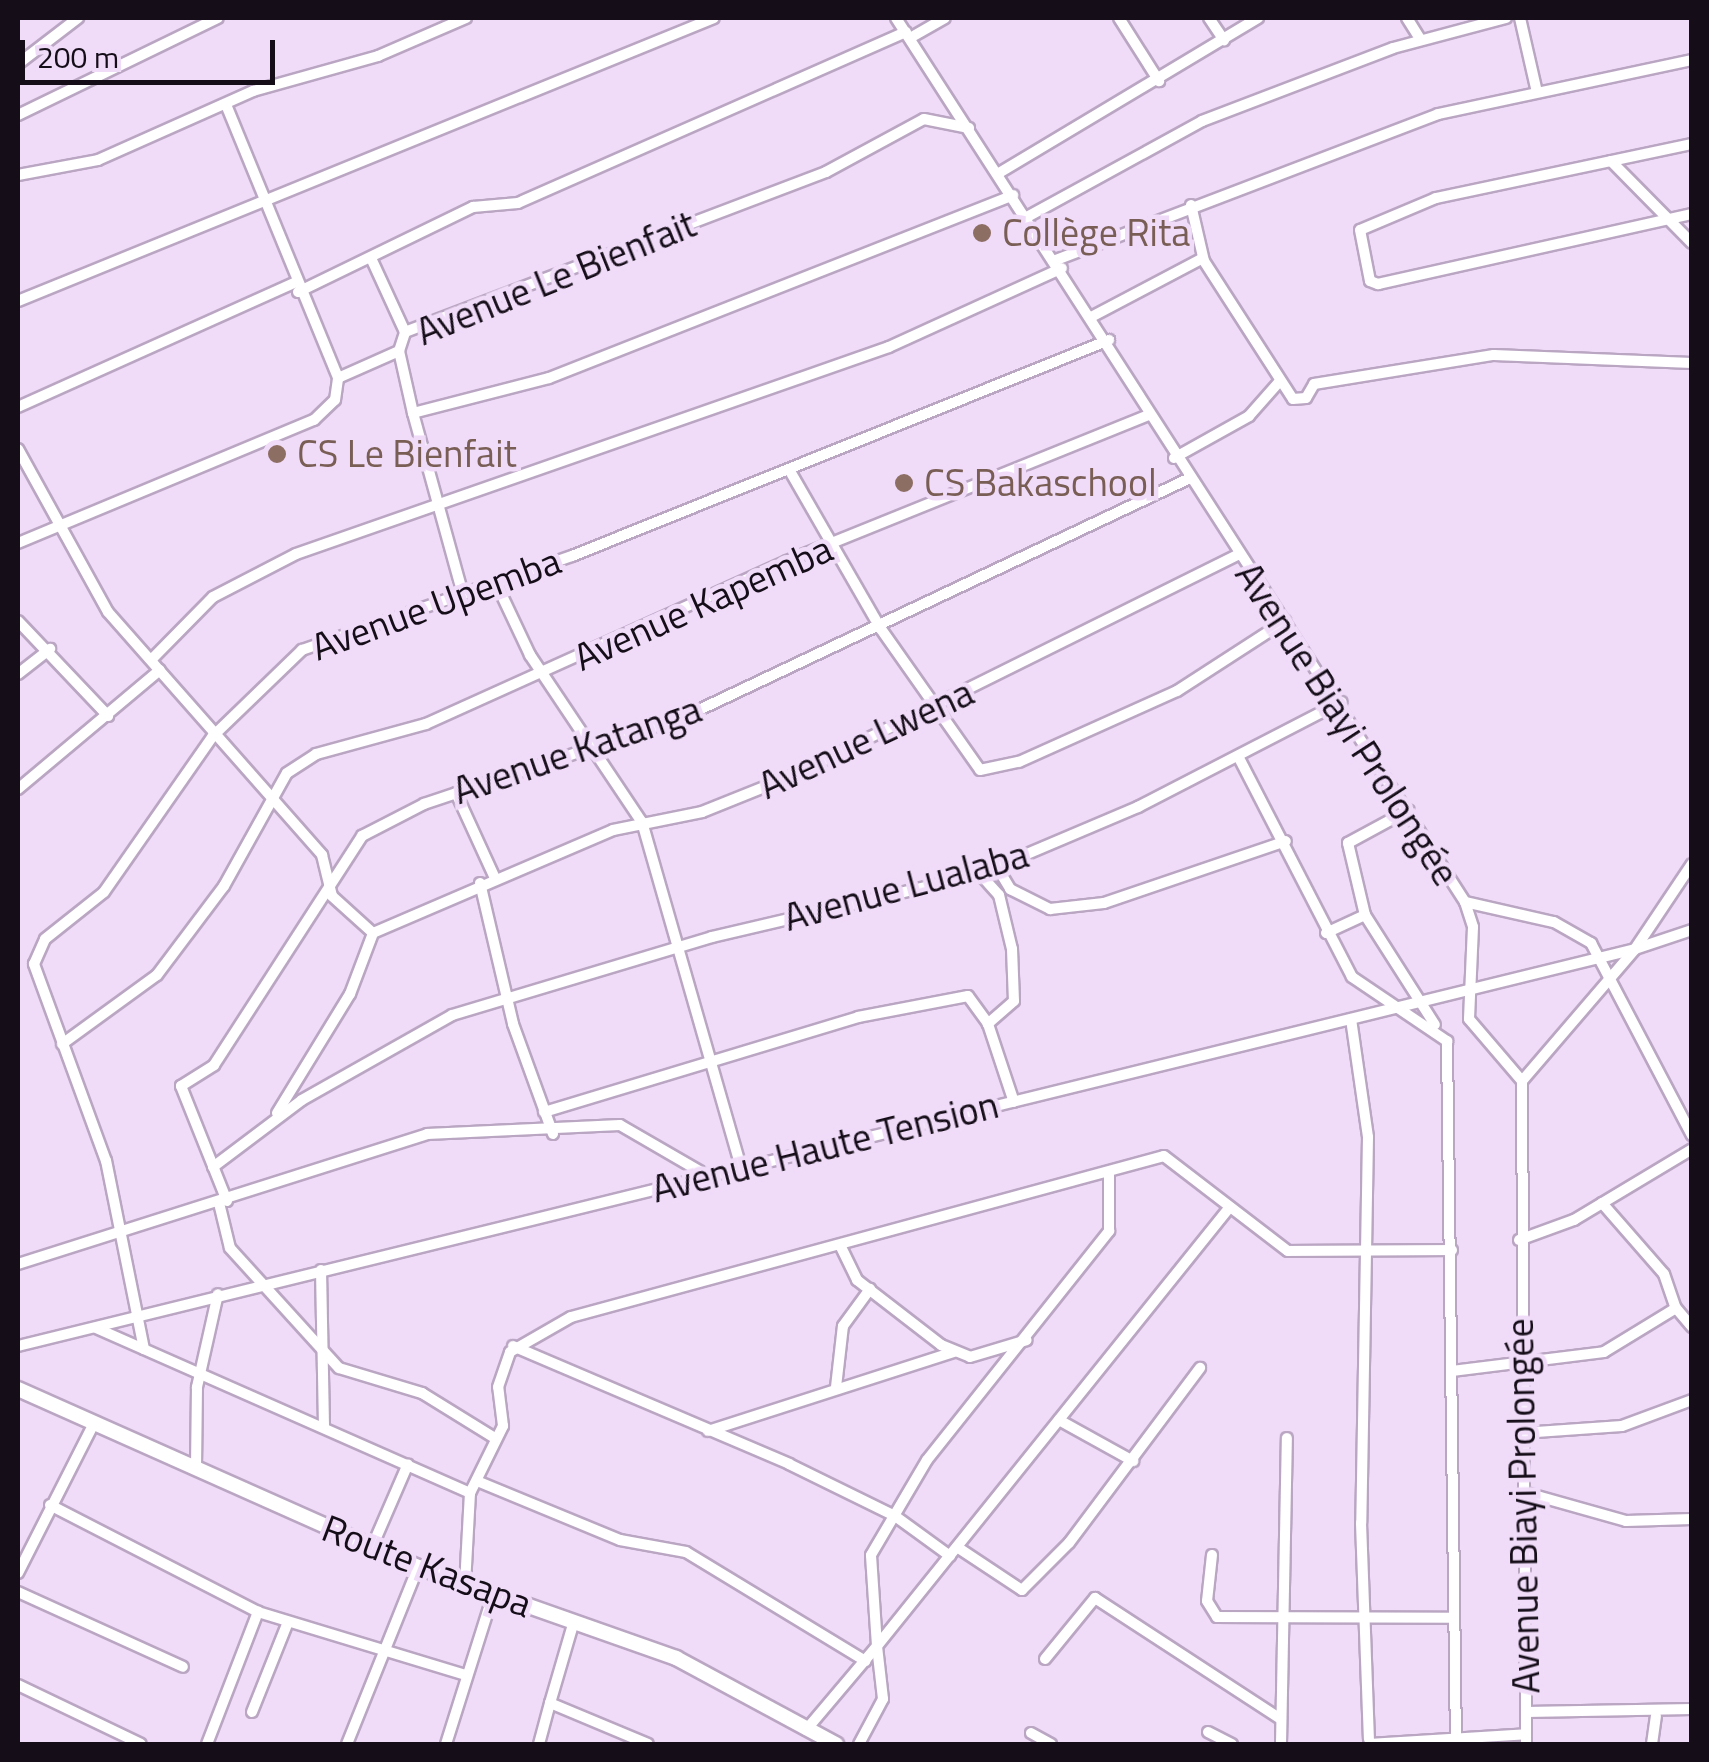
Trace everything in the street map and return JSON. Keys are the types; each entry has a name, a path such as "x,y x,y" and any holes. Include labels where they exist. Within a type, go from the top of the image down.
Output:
{"main road":[{"name":"Route Kasapa","path":"18,1389 418,1567 676,1658 832,1744"}],"street":[{"path":"18,64 78,18"},
{"path":"18,115 218,18"},
{"path":"18,174 98,160 227,107 466,18"},
{"path":"18,301 714,18"},
{"name":"Avenue Biayi Prolongée","path":"896,18 1094,316 1174,458 1237,556 1341,702 1465,902 1474,927 1466,986 1482,1043 1522,1081 1519,1240 1526,1739"},
{"path":"18,407 371,258 487,201 518,203 752,106 945,18"},
{"path":"1118,18 1159,81"},
{"path":"1209,18 1224,40"},
{"path":"1000,173 1159,81 1258,18"},
{"path":"1407,18 1420,39"},
{"path":"1027,217 1158,140 1420,39 1506,18"},
{"path":"1520,18 1537,92"},
{"path":"152,659 236,582 343,535 439,508 888,347 1191,205 1438,114 1692,60"},
{"path":"18,544 289,433 329,407 338,378 296,288 268,198 227,107"},
{"name":"Avenue Le Bienfait","path":"338,378 399,352 405,332 826,172 924,119 969,128"},
{"path":"1692,144 1436,198 1362,225 1370,282 1421,279 1524,245 1692,214"},
{"path":"1611,161 1692,244"},
{"path":"413,413 549,378 1013,194"},
{"path":"1191,205 1203,258 1280,381 1299,400 1314,384 1494,354 1692,363"},
{"path":"371,258 405,332"},
{"path":"1094,316 1203,258"},
{"name":"Avenue Upemba","path":"144,1349 106,1161 62,1044 36,954 104,892 213,736 302,650 496,583 790,471 1108,340"},
{"path":"399,352 463,594"},
{"path":"1174,458 1249,416 1280,381"},
{"name":"Avenue Kapemba","path":"62,1044 167,963 224,886 269,799 316,754 385,739 544,675 833,545 1149,415"},
{"path":"18,450 64,526 84,578 330,876 332,896 373,934 350,994 274,1119 213,1167"},
{"path":"790,471 881,629 977,769 1018,762 1178,691 1285,622"},
{"name":"Avenue Katanga","path":"494,1438 422,1393 345,1372 267,1281 230,1248 213,1167 181,1086 214,1065 330,876 362,836 456,792 593,749 881,629 1188,480"},
{"name":"Avenue Lwena","path":"373,934 480,884 642,822 752,794 1237,556"},
{"path":"496,583 544,675 642,822 675,949 742,1167"},
{"path":"18,620 50,649 108,716"},
{"path":"18,674 50,649"},
{"path":"18,789 160,670"},
{"name":"Avenue Lualaba","path":"274,1119 410,1034 506,996 998,868 1240,758 1341,702"},
{"path":"1240,758 1286,841 1326,933 1352,977 1435,1025"},
{"path":"456,792 495,878"},
{"path":"1409,810 1348,843 1365,915 1422,997 1451,1059 1452,1618 1456,1740"},
{"path":"998,868 1010,889 1050,909 1104,902 1286,841"},
{"path":"1522,1081 1634,950 1692,864"},
{"path":"980,874 1002,904 1013,955 1012,1006 988,1024"},
{"path":"480,884 506,996 553,1134"},
{"path":"1465,902 1575,930 1597,958 1606,982 1692,1136"},
{"path":"1326,933 1365,915"},
{"name":"Avenue Haute Tension","path":"18,1346 267,1281 1350,1019 1466,986 1634,950 1692,930"},
{"path":"544,1112 709,1055 968,996 988,1024 1014,1102"},
{"path":"1350,1019 1368,1137 1369,1741 1526,1739"},
{"path":"18,1264 223,1202 406,1137 553,1134 624,1126 708,1176"},
{"path":"1519,1240 1602,1202 1692,1149"},
{"path":"512,1346 589,1312 1172,1158 1288,1250 1367,1246 1452,1250"},
{"path":"858,1744 886,1685 869,1573 894,1516 928,1460 1028,1340 1109,1231 1108,1175"},
{"path":"1602,1202 1664,1274 1676,1308 1692,1327"},
{"path":"806,1730 878,1646 1230,1206"},
{"path":"841,1248 870,1289 954,1352 975,1356 1028,1340"},
{"path":"321,1270 324,1426"},
{"path":"836,1388 843,1326 870,1289"},
{"path":"196,1468 202,1373 218,1294"},
{"path":"1452,1371 1521,1368 1604,1352 1676,1308"},
{"path":"95,1328 470,1493"},
{"path":"512,1346 894,1516 1022,1590 1133,1461 1200,1368"},
{"path":"465,1585 470,1493 494,1438 512,1346"},
{"path":"707,1432 954,1352"},
{"path":"1522,1433 1622,1426 1692,1400"},
{"path":"1059,1420 1133,1461"},
{"path":"18,1573 50,1504 94,1425"},
{"path":"1281,1744 1287,1438"},
{"path":"372,1547 408,1464"},
{"path":"477,1481 620,1540 686,1552 865,1661"},
{"path":"1523,1492 1626,1521 1692,1520"},
{"path":"50,1504 258,1612 386,1656 466,1675"},
{"path":"1212,1555 1212,1615 1452,1618"},
{"path":"347,1744 386,1656 418,1567"},
{"path":"18,1592 183,1667"},
{"path":"446,1744 493,1595"},
{"path":"1045,1658 1095,1598 1279,1718"},
{"path":"208,1744 258,1612"},
{"path":"539,1744 574,1621"},
{"path":"252,1712 288,1622"},
{"path":"18,1685 141,1744"},
{"path":"550,1703 648,1744"},
{"path":"1526,1712 1656,1716 1692,1709"},
{"path":"1652,1744 1656,1716"},
{"path":"1208,1732 1232,1744"},
{"path":"1031,1733 1051,1744"}],"place":[{"name":"Collège Rita","path":"982,233"},
{"name":"CS Le Bienfait","path":"277,454"},
{"name":"CS Bakaschool","path":"904,483"}]}
